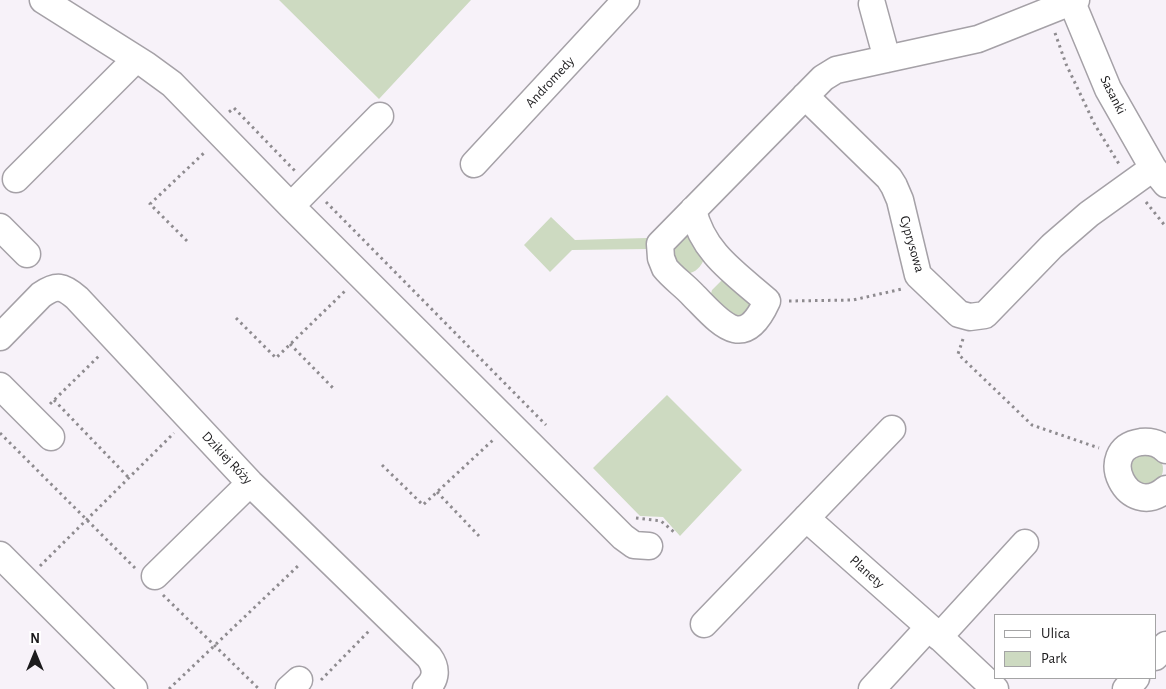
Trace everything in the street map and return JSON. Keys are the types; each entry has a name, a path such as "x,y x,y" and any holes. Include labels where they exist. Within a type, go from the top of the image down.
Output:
{"street":[{"path":"43,0 172,84 291,206 623,538 634,545 649,546"},
{"name":"Andromedy","path":"474,164 626,0"},
{"path":"693,210 696,224 703,240 723,263 767,301 746,329 736,330 719,322 665,268 661,258 660,244 693,210 805,96 828,74 836,70 978,39 1073,1"},
{"name":"Sasanki","path":"1073,1 1108,89 1160,176"},
{"path":"872,4 887,59"},
{"path":"16,179 136,59"},
{"name":"Cyprysowa","path":"805,96 889,178 900,200 918,276 959,314 970,317"},
{"path":"291,206 380,116"},
{"path":"970,317 985,315 1052,246 1089,214 1160,176"},
{"path":"0,227 27,254"},
{"path":"692,294 723,263"},
{"name":"Dzikiej Róży","path":"0,337 40,295 48,290 59,287 67,290 77,298 250,483 433,662 434,678 426,689"},
{"path":"0,386 42,429"},
{"path":"704,624 892,429"},
{"path":"1166,450 1159,444 1143,442 1134,444 1125,449 1117,465 1120,482 1132,494 1158,496 1166,489"},
{"path":"150,578 250,483"},
{"name":"Planety","path":"806,518 995,689"},
{"path":"872,689 934,632 1025,542"},
{"path":"0,555 134,689"},
{"path":"1156,656 1166,645"},
{"path":"1126,689 1135,679"}],"path":[{"path":"187,241 150,204 211,147"},
{"path":"236,318 276,358 362,276"},
{"path":"767,301 819,302 853,300 907,288 922,280"},
{"path":"970,317 958,354 1032,425 1121,456"},
{"path":"42,429 54,400 116,340"},
{"path":"290,344 334,389"},
{"path":"54,400 129,478"},
{"path":"25,580 189,418"},
{"path":"382,465 423,505 510,424"},
{"path":"0,432 86,520 150,578 259,689"},
{"path":"437,492 479,536"},
{"path":"170,689 317,548"},
{"path":"302,684 385,614"}],"green space":[{"path":"279,0 471,0 379,99"},
{"path":"551,217 575,240 647,238 648,249 572,250 550,272 524,245"},
{"path":"688,232 704,259 697,270 691,273 684,273 669,250"},
{"path":"722,280 752,303 738,321 710,297 712,290"},
{"path":"667,395 742,470 680,536 663,517 640,516 593,468"},
{"path":"1147,453 1153,454 1158,458 1162,463 1162,475 1158,480 1153,484 1147,485 1141,484 1136,480 1132,475 1131,469 1132,463 1136,458 1141,454"}]}
